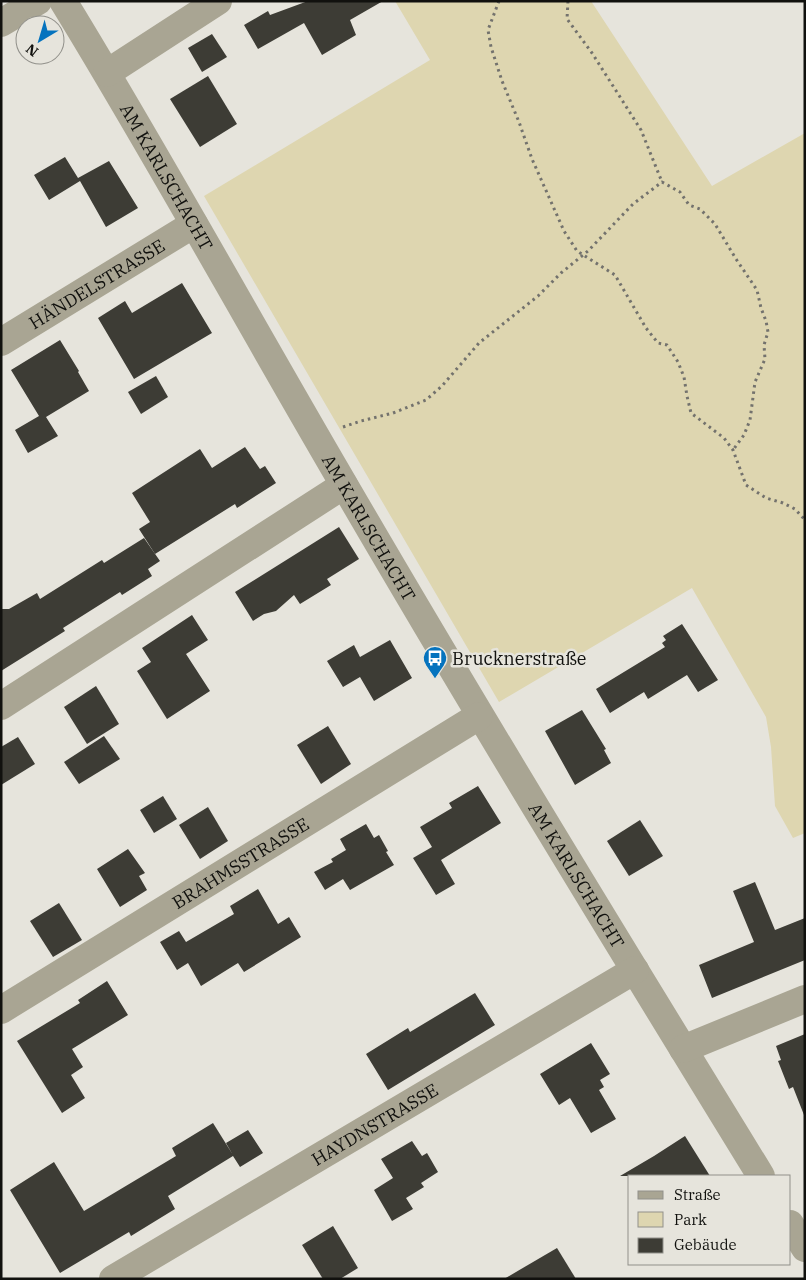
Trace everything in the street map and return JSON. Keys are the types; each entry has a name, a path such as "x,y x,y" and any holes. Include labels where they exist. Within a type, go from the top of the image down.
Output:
{"street":[{"path":"1,23 38,1"},
{"name":"AM KARLSCHACHT","path":"63,1 107,73 479,716 760,1175"},
{"path":"107,73 218,1"},
{"name":"HÄNDELSTRASSE","path":"1,342 194,224"},
{"path":"1,706 344,485"},
{"name":"BRAHMSSTRASSE","path":"1,1010 479,716"},
{"name":"HAYDNSTRASSE","path":"113,1279 635,970"},
{"path":"683,1049 805,999"},
{"path":"791,1226 805,1248"}],"path":[{"path":"499,1 488,30 491,47 532,160 564,231 577,251 615,275 646,328 658,343 667,345 678,362 684,377 691,413 724,438 733,450 746,485 766,498 795,509 805,520"},
{"path":"568,1 567,19 592,53 641,130 662,182 680,192 689,205 700,209 715,224 757,290 768,332 764,345 765,359 754,382 750,420 744,435 733,450"},
{"path":"316,437 361,421 393,413 426,400 442,386 479,342 538,296 593,245 633,204 662,182"}],"green space":[{"path":"395,1 591,1 712,186 805,133 805,833 793,838 775,806 771,747 766,717 692,588 499,702 204,196 430,60"}],"building":[{"path":"308,1 383,1 350,20 356,35 322,55 304,23 258,49 244,25 268,11 270,15"},
{"path":"212,34 227,57 202,72 188,48"},
{"path":"208,76 237,124 200,147 170,99"},
{"path":"65,157 78,178 109,161 138,208 106,227 80,181 49,200 34,175"},
{"path":"182,283 212,333 134,379 98,318 125,301 132,313"},
{"path":"60,340 89,391 46,417 58,436 28,453 15,430 39,416 11,370"},
{"path":"156,376 168,397 141,414 128,392"},
{"path":"245,447 260,469 265,466 276,483 237,508 235,504 155,554 139,529 150,522 132,493 200,449 212,468"},
{"path":"339,527 359,559 327,579 331,585 300,604 294,595 276,611 264,614 253,621 235,592"},
{"path":"144,538 160,561 148,569 152,576 122,595 120,592 63,628 65,631 1,671 1,609 9,609 37,593 40,599 102,560 104,563"},
{"path":"192,615 208,640 186,654 210,691 167,719 137,671 151,662 142,648"},
{"path":"682,624 718,680 698,692 687,675 648,699 644,692 610,713 596,689 665,647 662,643 666,640 663,636"},
{"path":"390,640 412,678 374,701 360,677 343,687 327,661 354,645 360,657"},
{"path":"96,686 119,724 87,744 64,707"},
{"path":"582,710 606,749 604,750 611,763 575,785 545,731"},
{"path":"328,726 351,764 321,784 297,745"},
{"path":"104,736 120,759 79,784 64,762"},
{"path":"18,737 35,764 1,785 1,747"},
{"path":"478,786 501,823 441,860 455,884 436,895 413,858 432,847 420,827 452,808 449,803"},
{"path":"163,796 177,819 154,833 140,810"},
{"path":"208,807 228,841 200,859 179,825"},
{"path":"640,820 663,856 629,876 607,841"},
{"path":"366,824 374,838 379,835 394,865 350,890 343,879 325,890 314,872 333,862 331,859 346,850 340,839"},
{"path":"128,849 145,873 139,876 147,890 120,907 97,869"},
{"path":"755,882 775,930 805,918 805,960 712,998 699,965 754,942 733,891"},
{"path":"258,889 278,924 289,917 301,937 244,972 238,963 201,986 188,963 177,970 160,942 179,931 186,942 234,914 230,906"},
{"path":"59,903 82,940 53,957 30,921"},
{"path":"107,981 128,1015 72,1049 83,1067 71,1075 85,1098 62,1113 17,1041 80,1003 78,1000"},
{"path":"475,993 495,1025 388,1090 366,1054 408,1028 410,1032"},
{"path":"805,1034 804,1115 793,1087 789,1089 778,1061 781,1060 776,1046"},
{"path":"591,1043 610,1074 600,1080 604,1087 599,1090 616,1119 591,1133 570,1098 559,1105 540,1074"},
{"path":"213,1123 233,1155 226,1143 248,1130 263,1153 240,1167 233,1156 168,1196 175,1209 131,1236 129,1232 60,1273 10,1190 54,1162 84,1211 176,1156 172,1148"},
{"path":"685,1136 709,1175 620,1176"},
{"path":"412,1141 422,1156 427,1153 438,1172 421,1183 424,1187 406,1198 413,1209 392,1221 374,1190 393,1178 381,1159"},
{"path":"333,1226 358,1268 340,1279 323,1279 302,1245"},
{"path":"557,1248 576,1279 504,1279"}],"place":[{"name":"Brucknerstraße","path":"435,679"}]}
